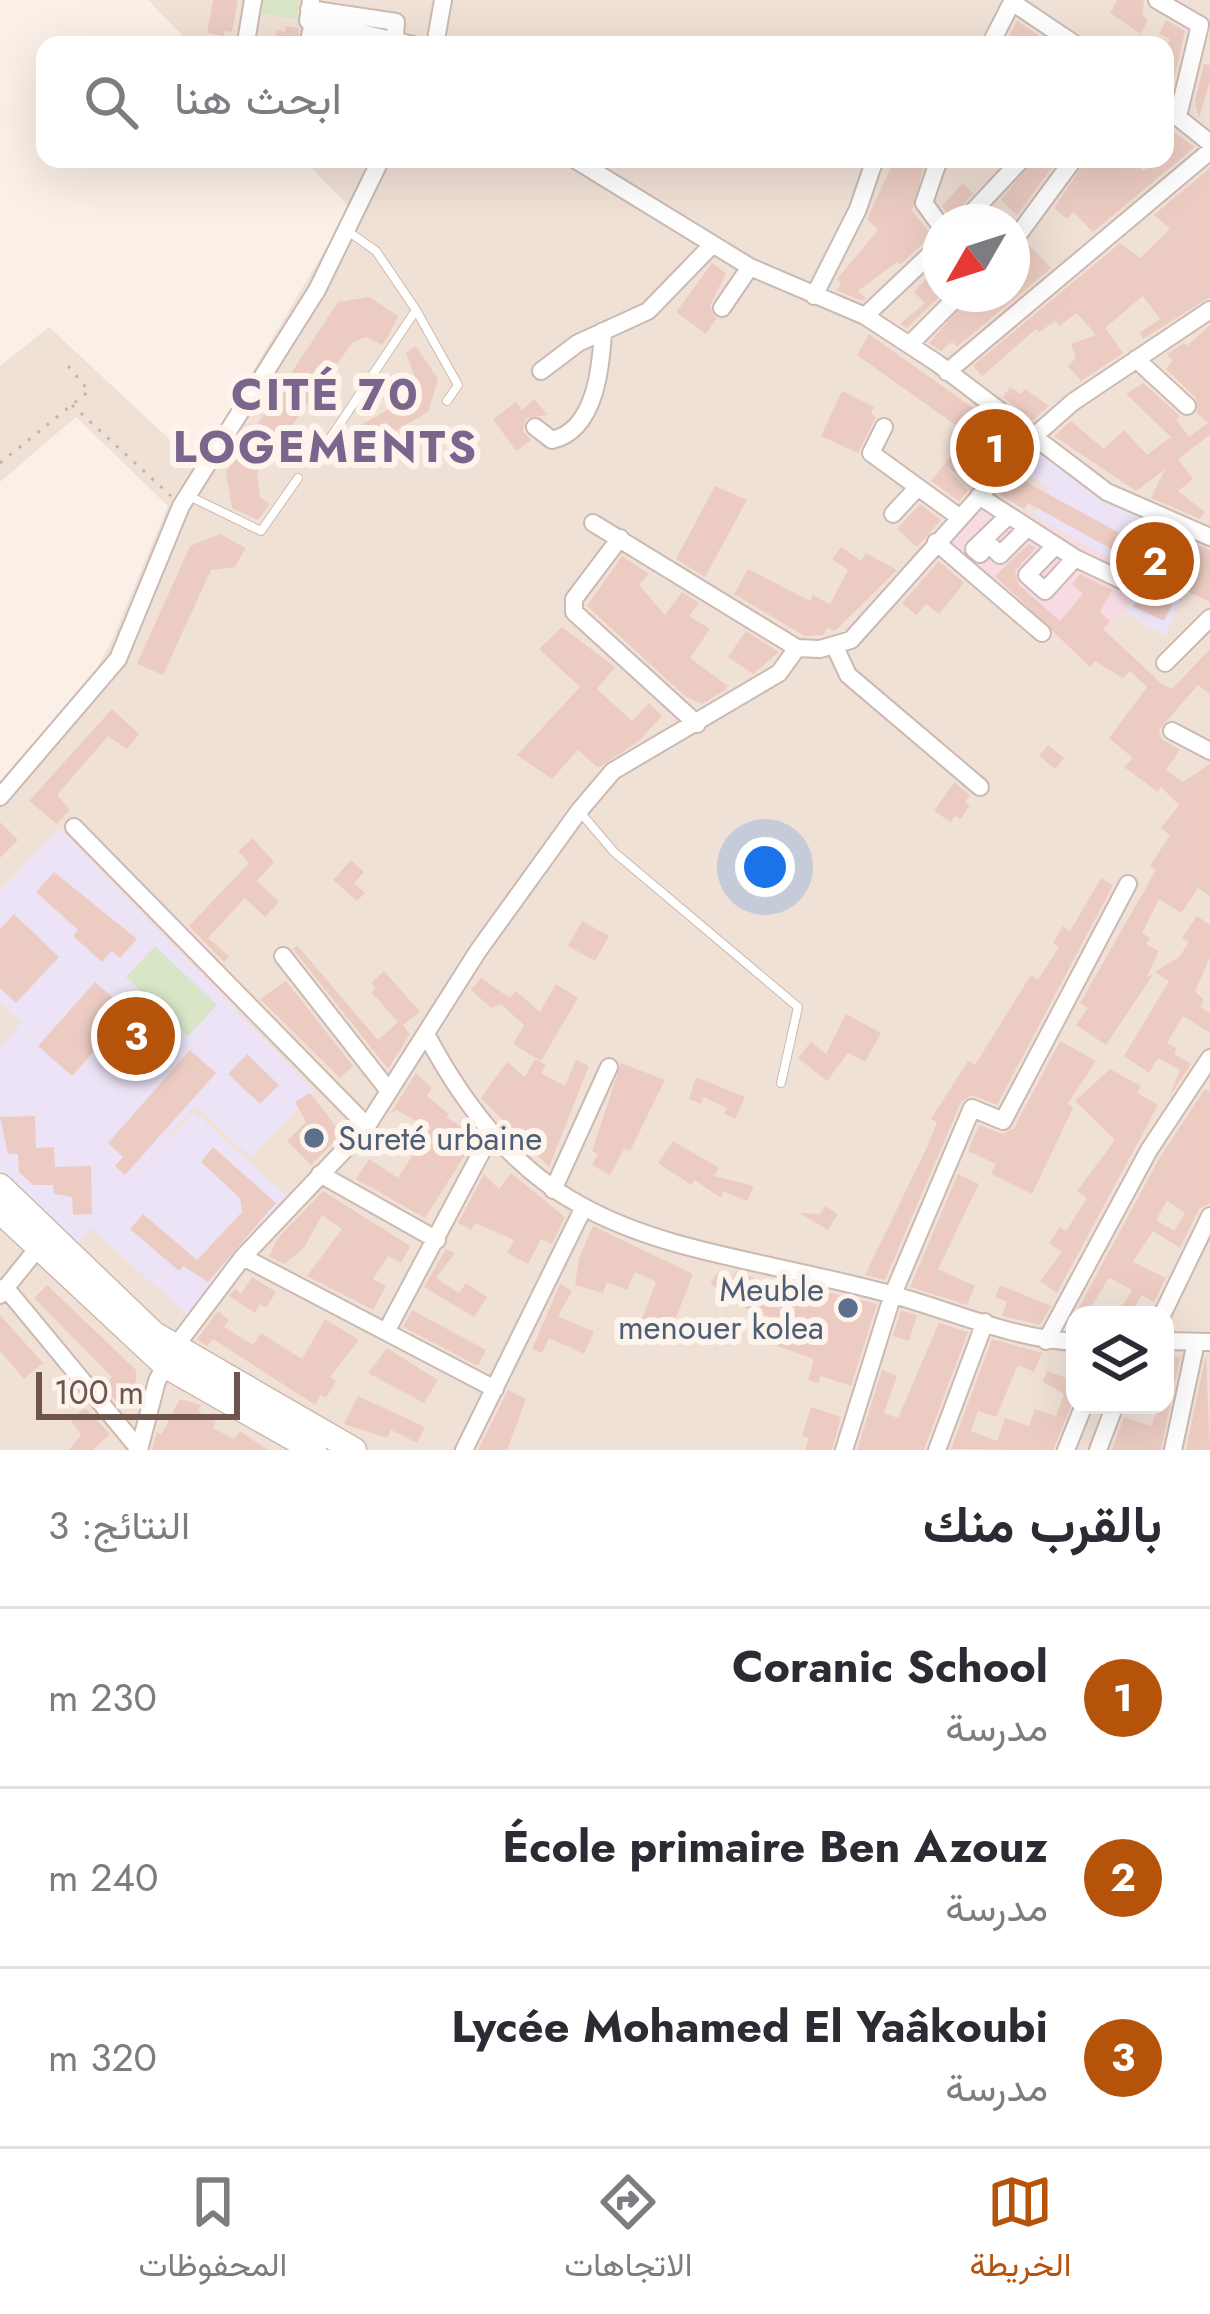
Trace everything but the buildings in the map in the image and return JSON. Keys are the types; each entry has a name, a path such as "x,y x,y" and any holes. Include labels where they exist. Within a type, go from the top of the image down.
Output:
{"main road":[{"path":"0,1186 171,1357 353,1450"},
{"path":"2,1218 171,1357 314,1450"}],"street":[{"path":"247,36 253,0"},
{"path":"437,36 443,0"},
{"path":"1157,0 1200,25 1174,105"},
{"path":"994,36 1012,1 1063,36"},
{"path":"311,10 332,26 378,36"},
{"path":"311,10 396,22 402,36"},
{"path":"947,372 1210,147 1174,113"},
{"path":"0,796 106,678 185,500 317,290 377,168"},
{"path":"588,168 750,267 865,316 910,344 1107,492 1203,534 1210,516"},
{"path":"814,296 858,209 872,168"},
{"path":"925,204 936,168"},
{"path":"980,204 1014,168"},
{"path":"1030,219 1067,168"},
{"path":"541,371 603,331 648,310 712,245"},
{"path":"865,316 922,262"},
{"path":"722,308 750,267"},
{"path":"593,523 797,648 835,647 851,640 1032,438 1210,310"},
{"path":"910,344 941,312"},
{"path":"535,428 552,440 562,438 586,409 600,382 603,331"},
{"path":"1136,359 1187,406"},
{"path":"884,427 871,453 959,517"},
{"path":"893,514 918,487"},
{"path":"979,496 1054,546 1134,586"},
{"path":"1008,516 974,549 980,554 989,544 1000,555 1026,529"},
{"path":"620,538 574,599 574,612 697,724"},
{"path":"936,542 1042,633"},
{"path":"1054,546 1028,575 1045,591 1075,558"},
{"path":"1165,663 1210,618"},
{"path":"835,647 848,675 980,788"},
{"path":"37,1250 2,1291 139,1449 171,1357 243,1257 367,1126 579,811 614,771 779,673 797,648"},
{"path":"1172,731 1210,751"},
{"path":"74,827 367,1126"},
{"path":"844,1450 893,1294 972,1108 1003,1121 1128,884"},
{"path":"283,956 389,1091"},
{"path":"426,1034 473,1114 553,1190 583,1209 680,1246 893,1294 1046,1341 1066,1342"},
{"path":"1046,1341 1149,1150 1210,1058"},
{"path":"553,1190 609,1067"},
{"path":"387,1330 491,1134"},
{"path":"320,1174 437,1240"},
{"path":"464,1450 583,1209"},
{"path":"1166,1306 1210,1216"},
{"path":"243,1257 495,1389"},
{"path":"939,1449 986,1322"},
{"path":"1173,1450 1203,1342"},
{"path":"1066,1450 1080,1414"},
{"path":"1098,1450 1112,1414"}],"lane":[{"path":"346,231 376,250 416,310 458,386 447,401"},
{"path":"315,460 416,310"},
{"path":"185,500 261,531 298,478"},
{"path":"579,811 614,852 798,1007 781,1083"}],"path":[{"path":"0,463 88,392 64,360"},
{"path":"72,405 185,500"}],"shaded area":[{"path":"148,0 1210,0 1210,1450 0,1450 0,782 88,683 110,645 168,506 76,417 0,482 0,366 49,327 197,465 350,208 312,168 1174,168 1174,36 183,36"},
{"path":"1032,449 1102,492 1205,541 1165,636 1124,612 1147,579 1033,515 1049,487 1017,467"},
{"path":"993,495 1146,579 1083,661 944,544"},
{"path":"59,828 315,1091 251,1157 195,1106 124,1189 194,1112 292,1200 191,1318 91,1228 74,1247 0,1171 0,1048 21,1023 0,1003 0,891"}],"green space":[{"path":"263,0 300,0 296,19 261,13"},
{"path":"155,946 217,1005 188,1036 126,977"}],"place":[{"name":"Coranic School","path":"995,448"},
{"name":"École primaire Ben Azouz","path":"1155,561"},
{"name":"Lycée Mohamed El Yaâkoubi","path":"136,1036"},
{"name":"Sureté urbaine","path":"314,1138"},
{"name":"Meuble menouer kolea","path":"848,1308"}],"district":[{"name":"CITÉ 70 LOGEMENTS","path":"326,420"}]}
